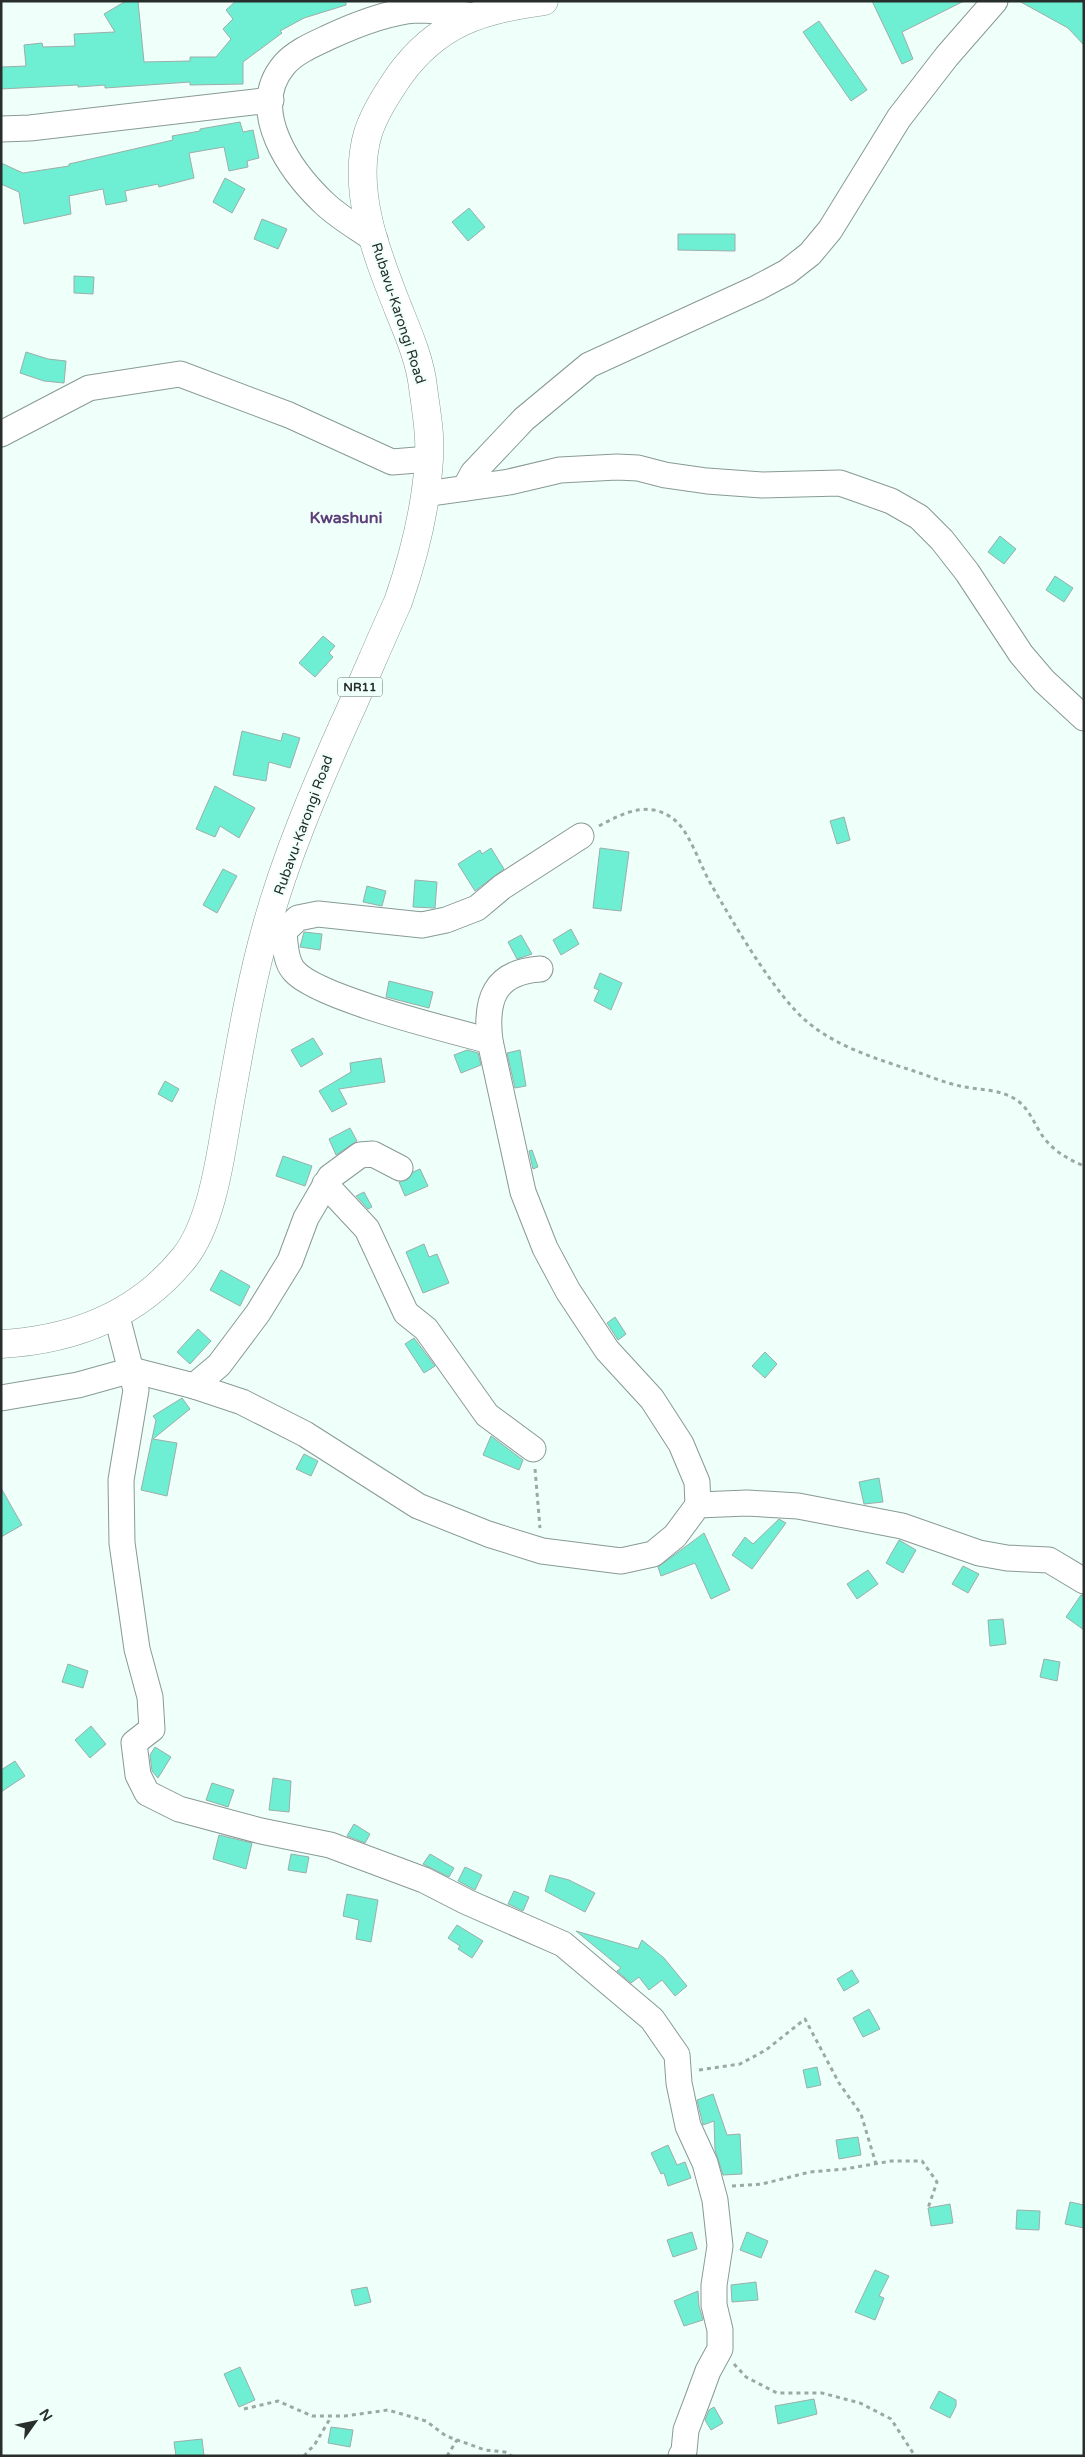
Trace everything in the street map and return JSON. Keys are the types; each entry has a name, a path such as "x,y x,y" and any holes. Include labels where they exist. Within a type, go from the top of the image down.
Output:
{"highway":[{"name":"Rubavu-Karongi Road","path":"1,1344 51,1339 117,1316 165,1278 185,1257 198,1233 220,1162 245,1024 276,928 312,796 398,602 409,569 425,494 429,459 428,429 421,376 375,240 365,198 364,164 368,133 377,111 408,64 450,27 473,16 544,1"}],"street":[{"path":"465,488 473,473 524,419 589,365 764,284 787,272 810,254 830,230 899,118 947,56 995,1"},
{"path":"375,240 326,205 297,172 280,145 272,127 271,100 276,76 285,63 297,54 339,32 371,20 415,10 473,16"},
{"path":"1,129 271,100"},
{"path":"1,434 89,388 180,374 289,415 392,462 429,459"},
{"path":"425,494 509,482 560,470 617,467 638,468 665,475 716,482 762,485 840,483 891,501 919,517 936,534 967,572 1021,654 1044,680 1084,718"},
{"path":"490,1041 377,1009 303,980 292,970 276,928 298,918 318,914 422,924 446,920 477,908 502,887 581,836"},
{"path":"1,1398 78,1384 132,1370 194,1386 242,1402 306,1434 418,1506 488,1534 542,1551 621,1560 653,1554 675,1536 698,1505 697,1482 682,1444 652,1399 607,1350 568,1291 545,1248 522,1192 490,1041 488,1017 490,999 497,988 506,978 516,973 540,969"},
{"path":"194,1386 219,1365 258,1313 290,1261 306,1218 330,1177 360,1155 373,1154 400,1168"},
{"path":"325,1184 367,1229 406,1313 426,1329 457,1376 487,1415 533,1449"},
{"path":"117,1316 136,1390 136,1402 122,1480 120,1504 126,1576 137,1649 150,1696 152,1729 134,1743 138,1775 147,1793 179,1809 261,1831 330,1845 356,1854 424,1880 467,1902 563,1944 652,2019 677,2055 678,2073 688,2126 705,2163 712,2188 720,2246 714,2284 714,2304 720,2330 720,2349 708,2371 686,2430 684,2451 681,2456"},
{"path":"698,1505 747,1503 798,1506 902,1526 979,1553 1007,1558 1050,1560 1084,1581"}],"path":[{"path":"581,836 631,811 649,808 664,812 679,824 712,886 760,962 794,1009 813,1027 834,1041 890,1063 959,1086 1002,1093 1016,1099 1045,1139 1060,1155 1084,1166"},
{"path":"533,1449 542,1551"},
{"path":"678,2073 740,2064 766,2050 805,2019 839,2083 861,2114 876,2164"},
{"path":"712,2188 762,2184 810,2172 876,2164 891,2160 922,2161 938,2182 928,2208"},
{"path":"720,2349 746,2377 777,2393 822,2393 860,2403 891,2419 915,2456"},
{"path":"244,2409 278,2401 312,2416 388,2410 426,2421 446,2436 484,2450 505,2452 512,2456"},
{"path":"304,2456 315,2444 331,2416"},
{"path":"447,2456 457,2440"}],"building":[{"path":"126,1 138,1 144,62 190,61 190,57 216,57 231,39 223,29 233,19 226,10 236,1 346,1 346,5 304,18 280,31 282,33 243,62 243,84 190,85 190,82 105,88 105,85 78,87 78,85 1,89 1,67 26,66 24,45 42,43 43,47 75,46 74,34 115,32 104,14"},
{"path":"872,1 964,1 902,32 913,59 902,64"},
{"path":"1019,1 1084,1 1084,45 1068,28"},
{"path":"819,21 867,90 851,101 803,32"},
{"path":"240,122 243,132 253,130 259,158 247,161 248,167 229,171 224,147 189,153 194,178 159,187 158,184 125,191 127,201 106,205 103,189 69,196 71,214 24,224 19,192 1,184 1,163 23,173 69,166 69,164 173,140 172,136"},
{"path":"225,178 245,189 232,213 213,202"},
{"path":"469,208 485,227 468,241 452,222"},
{"path":"262,219 287,229 278,249 254,239"},
{"path":"678,234 735,234 735,251 678,250"},
{"path":"74,276 94,277 93,294 74,293"},
{"path":"26,352 48,359 66,361 64,383 44,381 20,373"},
{"path":"1000,536 1016,549 1004,564 988,552"},
{"path":"1055,576 1073,588 1064,602 1046,590"},
{"path":"323,636 335,646 329,653 333,657 315,677 299,663"},
{"path":"242,731 281,741 283,733 300,738 290,768 269,762 266,781 233,775"},
{"path":"215,786 255,808 239,838 220,826 215,837 196,829"},
{"path":"844,817 850,840 837,844 830,821"},
{"path":"491,848 504,869 475,891 458,864 480,850 482,854"},
{"path":"600,848 629,852 621,911 593,908"},
{"path":"223,869 237,876 217,913 203,905"},
{"path":"415,880 437,882 435,908 413,907"},
{"path":"367,886 386,891 382,906 363,902"},
{"path":"571,929 579,944 561,955 553,940"},
{"path":"304,932 322,934 320,950 300,947"},
{"path":"521,935 532,954 517,959 508,942"},
{"path":"600,973 622,983 611,1010 594,1001 599,990 594,988"},
{"path":"389,981 433,992 429,1008 386,997"},
{"path":"313,1038 323,1054 301,1067 291,1050"},
{"path":"467,1050 478,1053 481,1065 461,1073 454,1055"},
{"path":"520,1050 526,1086 515,1088 507,1053"},
{"path":"381,1058 385,1082 339,1089 347,1104 332,1112 319,1091 351,1072 350,1063"},
{"path":"165,1081 179,1089 172,1102 158,1094"},
{"path":"350,1128 357,1141 336,1155 329,1139"},
{"path":"532,1150 538,1167 533,1169 529,1151"},
{"path":"283,1156 312,1166 305,1186 276,1176"},
{"path":"420,1169 428,1186 405,1196 399,1182 407,1180 413,1172"},
{"path":"364,1192 372,1207 368,1209 356,1196"},
{"path":"424,1244 429,1257 437,1254 449,1283 423,1293 406,1252"},
{"path":"221,1270 250,1286 240,1306 210,1290"},
{"path":"615,1317 626,1334 618,1340 607,1323"},
{"path":"198,1329 211,1341 190,1364 177,1352"},
{"path":"414,1338 435,1366 424,1373 405,1344"},
{"path":"765,1352 777,1364 765,1378 752,1366"},
{"path":"182,1398 190,1409 153,1439 177,1443 167,1496 141,1490 156,1420 153,1416"},
{"path":"491,1436 523,1460 519,1470 483,1455"},
{"path":"304,1454 318,1461 311,1476 296,1469"},
{"path":"879,1478 883,1502 864,1504 859,1482"},
{"path":"1,1488 22,1525 1,1537"},
{"path":"779,1519 786,1523 752,1569 732,1555 745,1537 753,1544"},
{"path":"704,1533 730,1590 711,1599 695,1563 661,1576 658,1567"},
{"path":"899,1540 916,1550 903,1573 886,1563"},
{"path":"963,1566 979,1574 968,1593 952,1584"},
{"path":"868,1570 878,1584 857,1599 847,1584"},
{"path":"1081,1595 1084,1595 1084,1630 1066,1617"},
{"path":"1003,1619 1006,1644 990,1646 988,1620"},
{"path":"1044,1659 1060,1662 1057,1681 1040,1677"},
{"path":"68,1664 88,1671 83,1688 62,1682"},
{"path":"91,1726 106,1744 90,1758 75,1740"},
{"path":"155,1747 171,1757 158,1778 152,1771 150,1755"},
{"path":"15,1761 25,1776 1,1792 1,1770"},
{"path":"273,1778 291,1781 289,1812 269,1810"},
{"path":"212,1783 234,1790 228,1807 206,1800"},
{"path":"354,1824 370,1834 365,1843 347,1836"},
{"path":"219,1835 252,1843 246,1869 213,1859"},
{"path":"291,1854 309,1857 306,1873 288,1870"},
{"path":"430,1854 454,1868 449,1877 423,1864"},
{"path":"465,1867 482,1875 475,1890 458,1881"},
{"path":"550,1875 569,1880 595,1893 585,1912 545,1891"},
{"path":"514,1891 529,1897 523,1911 508,1904"},
{"path":"347,1894 378,1900 371,1942 356,1939 359,1920 343,1916"},
{"path":"457,1925 483,1941 472,1958 458,1949 460,1946 448,1938"},
{"path":"576,1931 638,1949 642,1940 664,1958 687,1986 675,1996 662,1980 649,1990 639,1977 631,1983 617,1971 621,1968"},
{"path":"852,1970 859,1982 844,1991 837,1979"},
{"path":"869,2009 880,2029 863,2037 853,2018"},
{"path":"817,2067 821,2085 807,2088 803,2070"},
{"path":"713,2094 727,2135 740,2134 742,2174 723,2175 715,2150 714,2121 703,2125 697,2100"},
{"path":"858,2137 861,2155 839,2159 836,2140"},
{"path":"668,2145 677,2165 685,2162 691,2178 668,2186 664,2173 661,2174 651,2153"},
{"path":"1070,2202 1084,2205 1084,2228 1065,2224"},
{"path":"950,2204 953,2223 931,2226 928,2208"},
{"path":"1017,2210 1040,2211 1039,2230 1016,2229"},
{"path":"692,2232 697,2249 673,2257 667,2240"},
{"path":"747,2232 768,2241 761,2258 740,2250"},
{"path":"875,2270 889,2276 879,2296 884,2298 875,2320 855,2312"},
{"path":"756,2282 758,2300 732,2302 731,2285"},
{"path":"367,2287 371,2302 355,2306 351,2290"},
{"path":"698,2291 699,2306 703,2320 684,2326 674,2301"},
{"path":"240,2367 255,2400 239,2407 224,2374"},
{"path":"939,2391 956,2400 956,2406 950,2418 930,2408"},
{"path":"814,2399 817,2414 778,2424 775,2406"},
{"path":"714,2407 723,2423 711,2430 705,2420 709,2410"},
{"path":"331,2427 353,2430 350,2447 328,2443"},
{"path":"202,2439 204,2456 176,2456 174,2442"}],"district":[{"name":"Kwashuni","path":"346,517"}]}
